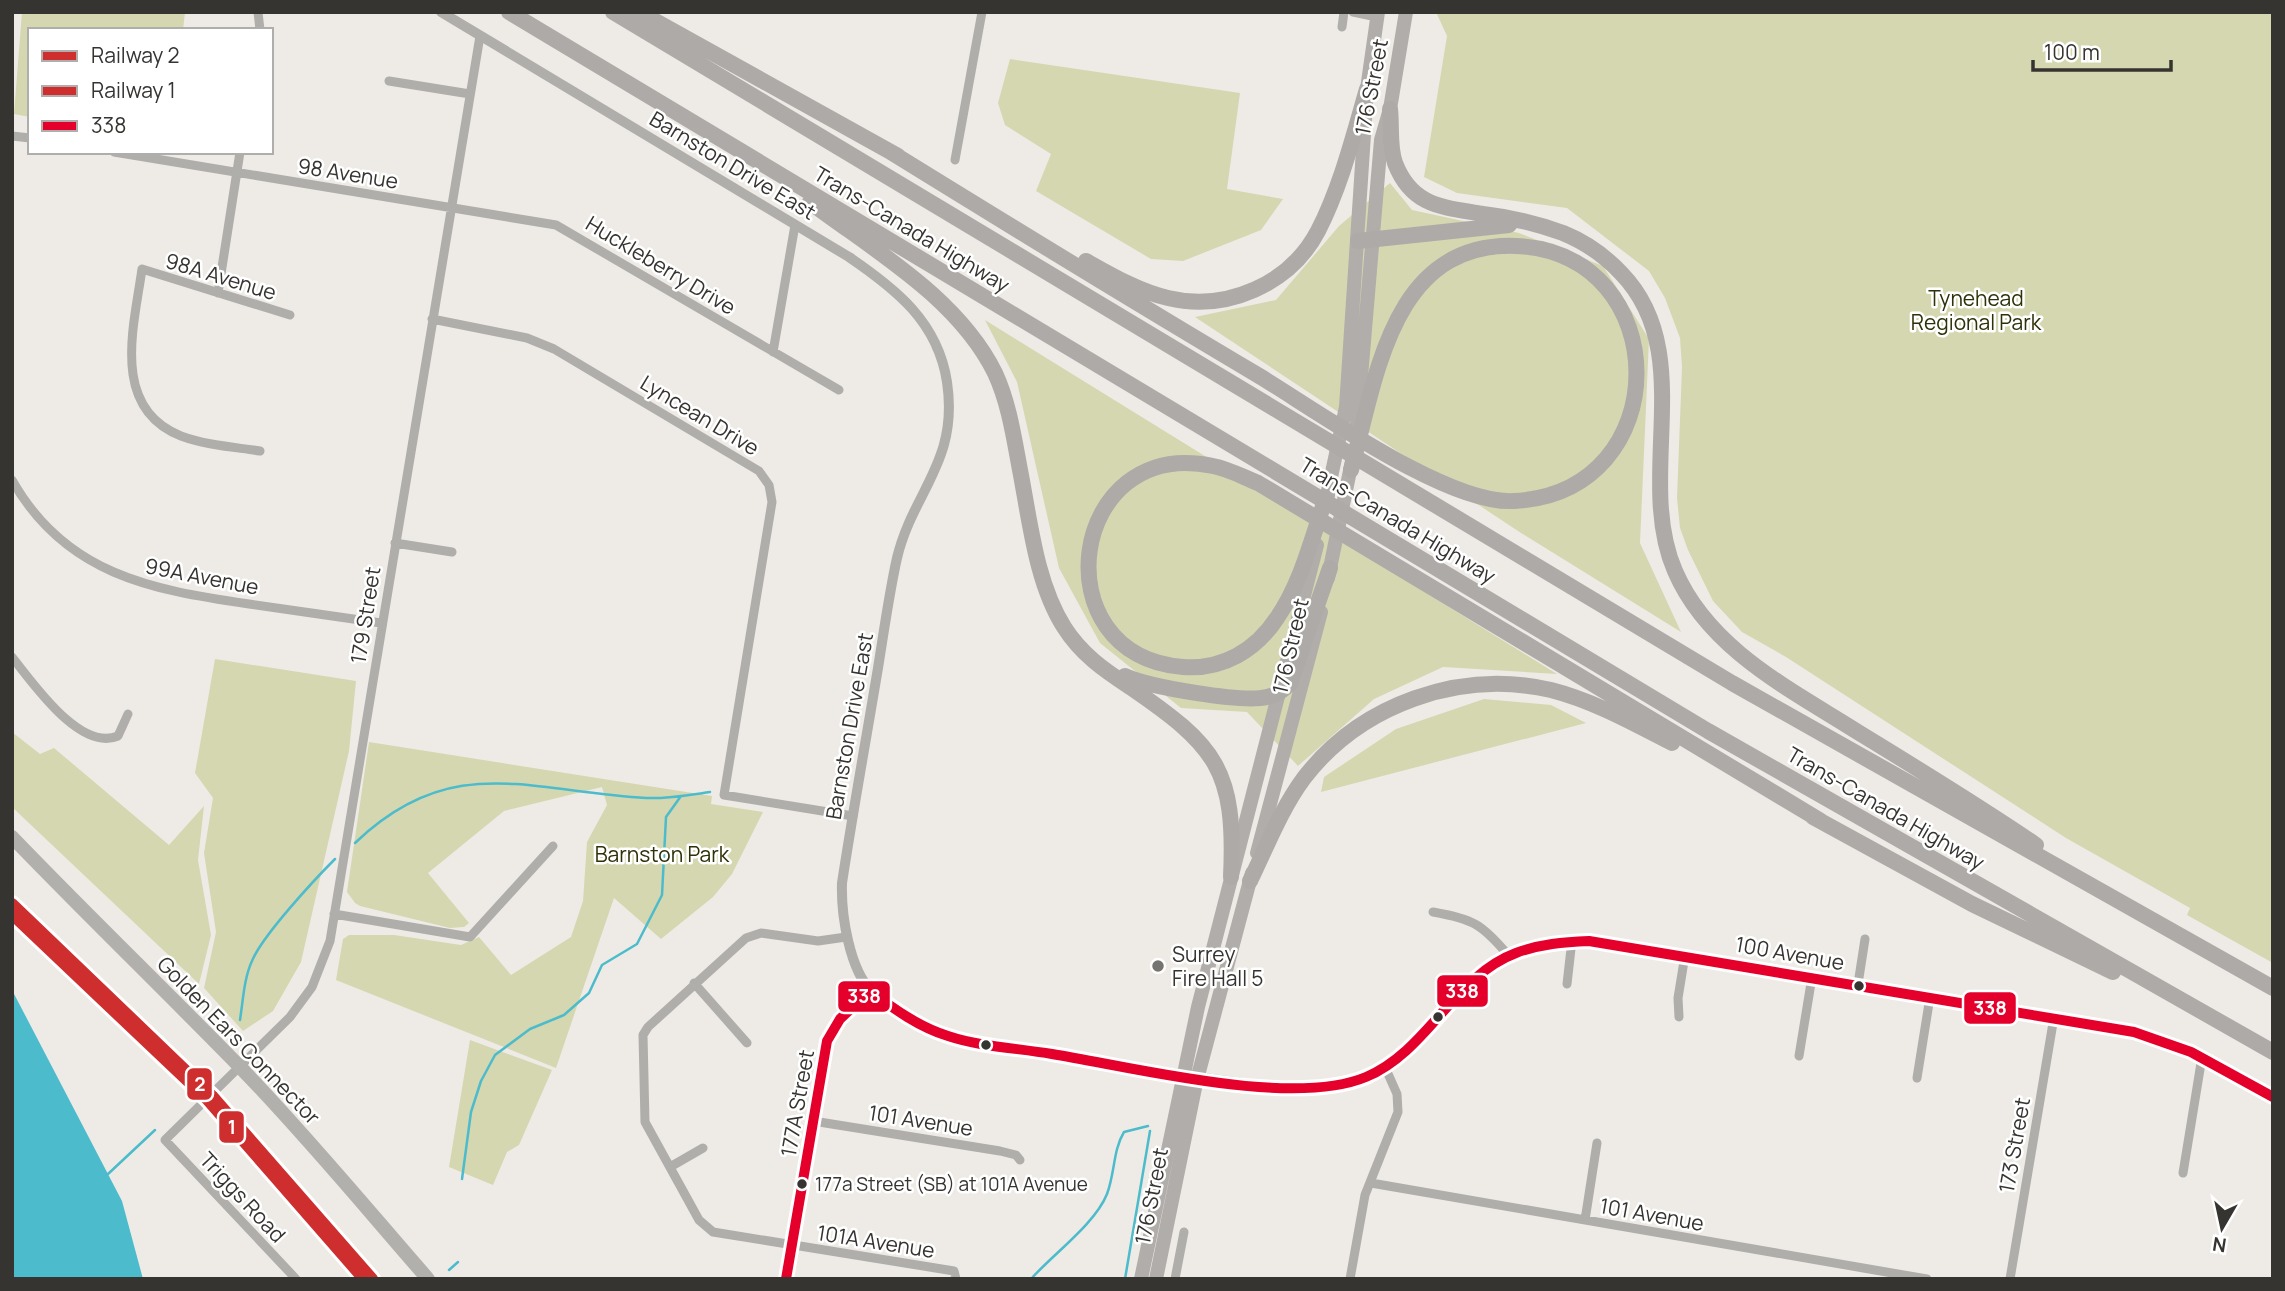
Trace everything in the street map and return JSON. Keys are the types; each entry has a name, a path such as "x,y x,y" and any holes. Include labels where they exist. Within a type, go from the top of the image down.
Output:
{"highway":[{"name":"Trans-Canada Highway","path":"509,12 1708,731 2273,1052"},
{"name":"Trans-Canada Highway","path":"613,12 1732,683 2273,988"},
{"path":"639,12 1146,291 1189,302 1214,302 1237,297 1278,277 1306,249 1334,196 1367,89"},
{"name":"176 Street","path":"1364,240 1381,140 1390,109 1405,12"},
{"name":"176 Street","path":"1327,495 1357,413 1367,89 1377,15"},
{"path":"1390,109 1394,160 1404,181 1423,200 1444,209 1484,214 1564,234 1605,258 1635,290 1652,322 1662,375 1659,498 1662,526 1672,564 1696,609 1757,668 2007,825 2131,910"},
{"path":"889,151 1387,453 1423,473 1477,497 1514,501 1545,497 1573,485 1598,468 1620,441 1637,399 1637,353 1631,331 1619,306 1601,283 1583,267 1533,247 1479,249 1441,267 1414,292 1382,349 1357,413 1351,470"},
{"path":"761,165 939,301 980,349 995,374 1011,422 1038,556 1054,608 1069,635 1093,663 1167,712 1196,736 1214,759 1231,805 1231,877"},
{"path":"1364,240 1483,226 1536,225"},
{"path":"1327,495 1315,540 1289,599 1269,630 1246,652 1207,666 1192,668 1160,664 1133,651 1111,632 1098,611 1089,585 1087,556 1092,530 1106,505 1124,486 1145,472 1170,465 1199,464 1230,470 1258,483 1821,821"},
{"name":"176 Street","path":"1156,1279 1202,1060 1298,705 1351,470"},
{"name":"176 Street","path":"1142,1279 1186,1058 1315,540"},
{"path":"1093,663 1133,680 1185,692 1265,698 1278,693 1290,683 1330,568"},
{"path":"1250,881 1284,808 1303,779 1335,745 1383,712 1409,700 1444,690 1481,685 1548,690 1593,705 1821,821 1972,904 2247,1037"}],"main road":[{"name":"Golden Ears Connector","path":"12,836 104,934 240,1067 428,1279"}],"street":[{"name":"Barnston Drive East","path":"440,12 795,225 893,288 918,314 942,359 949,404 946,442 897,556 842,883 846,937 870,991 911,1022 950,1038 1225,1081 1314,1089 1354,1081 1385,1066 1416,1040 1458,994 1508,955 1536,946"},
{"path":"955,160 982,12"},
{"path":"1342,27 1344,12"},
{"path":"1353,12 1377,15"},
{"name":"179 Street","path":"165,1140 290,1017 312,987 330,941 480,36"},
{"path":"390,82 470,94"},
{"name":"98 Avenue","path":"126,154 451,208"},
{"path":"218,293 240,154"},
{"name":"Huckleberry Drive","path":"451,208 562,227 839,390"},
{"path":"773,352 795,225"},
{"name":"98A Avenue","path":"260,451 182,436 165,427 146,407 134,383 130,358 142,269 289,315"},
{"name":"Lyncean Drive","path":"432,319 527,338 555,349 759,471 769,485 772,502 724,795 853,816"},
{"name":"99A Avenue","path":"12,480 40,518 77,552 137,583 188,595 381,623"},
{"path":"394,543 452,552"},
{"path":"12,657 78,730 87,735 102,739 118,736 128,714"},
{"path":"334,914 470,937 553,846"},
{"path":"1433,912 1467,918 1479,924 1508,955"},
{"name":"101A Avenue","path":"846,937 818,941 761,933 746,937 648,1027 642,1041 642,1114 699,1220 709,1230 723,1236 955,1275"},
{"path":"1858,984 1865,939"},
{"path":"1567,984 1572,940"},
{"name":"100 Avenue","path":"1536,946 1572,940 1685,955 2054,1017 2152,1037 2202,1056 2273,1097"},
{"path":"1679,1017 1678,999 1685,955"},
{"path":"1798,1056 1812,976"},
{"path":"694,983 747,1043"},
{"name":"177A Street","path":"786,1279 827,1041 840,1019 870,991"},
{"path":"1917,1078 1930,997"},
{"name":"173 Street","path":"2010,1279 2054,1017"},
{"path":"2183,1173 2202,1056"},
{"path":"1350,1279 1366,1195 1398,1112 1397,1094 1385,1066"},
{"name":"101 Avenue","path":"813,1121 1000,1151 1016,1155 1020,1160"},
{"name":"Triggs Road","path":"165,1140 296,1279"},
{"path":"1584,1220 1597,1143"},
{"path":"670,1167 703,1148"},
{"name":"101 Avenue","path":"1371,1183 1927,1279"},
{"path":"1175,1279 1184,1232"}],"green space":[{"path":"22,12 185,12 183,28 28,28 28,117 14,114"},
{"name":"Tynehead Regional Park","path":"1436,12 2273,12 2273,963 2187,915 2190,908 2066,838 1786,657 1742,632 1713,601 1680,528 1677,498 1682,367 1680,338 1665,298 1649,271 1567,208 1457,193 1424,177 1447,36"},
{"path":"1010,59 1240,93 1227,189 1283,199 1261,230 1183,261 1151,259 1036,191 1051,154 1005,125 998,103"},
{"path":"1390,183 1412,210 1519,233 1603,266 1649,339 1640,543 1681,632 1521,533 1195,317 1276,300 1339,226"},
{"path":"985,320 1557,674 1443,667 1374,699 1298,766 1247,712 1181,708 1100,643 1059,568 1017,382"},
{"path":"215,659 356,681 349,751 301,962 273,1011 243,1031 204,988 216,932 204,853 213,798 195,773"},
{"path":"1484,699 1551,705 1586,723 1321,792 1324,777 1396,729"},
{"path":"12,732 40,754 54,748 169,845 204,806 198,860 211,935 199,984 12,807"},
{"name":"Barnston Park","path":"369,742 712,796 711,804 763,812 732,874 713,897 661,939 614,898 556,1068 336,980 343,939 349,935 394,935 461,945 479,937 511,975 571,937 583,901 587,842 607,805 602,787 504,811 428,873 469,923 464,927 450,928 360,906 347,892"},
{"path":"470,1040 552,1070 519,1145 507,1152 493,1185 449,1167"}],"water":[{"path":"12,990 122,1201 143,1279 12,1279"}],"waterway":[{"path":"355,843 391,814 425,796 459,786 494,783 529,785 646,798 710,792"},
{"path":"462,1179 471,1112 481,1081 495,1055 530,1029 564,1015 589,993 602,965 637,944 662,895 666,817 681,796"},
{"path":"240,1020 247,975 258,950 290,908 335,859"},
{"path":"1031,1279 1101,1205 1110,1186 1118,1146 1124,1132 1148,1126"},
{"path":"108,1174 155,1130"},
{"path":"1125,1279 1150,1131"},
{"path":"449,1270 458,1262"}],"rail line":[{"name":"2","path":"12,904 212,1096 372,1279"},
{"name":"1","path":"12,914 208,1100 364,1279"}],"transit line":[{"name":"338","path":"786,1279 827,1041 840,1019 870,991 917,1023 973,1043 1212,1082 1297,1088 1335,1085 1366,1077 1388,1065 1407,1050 1475,978 1494,964 1534,947 1589,941 2134,1032 2191,1052 2273,1097"}],"place":[{"name":"Surrey Fire Hall 5","path":"1158,966"},
{"name":"177a Street (SB) at 101A Avenue","path":"802,1184"}]}
